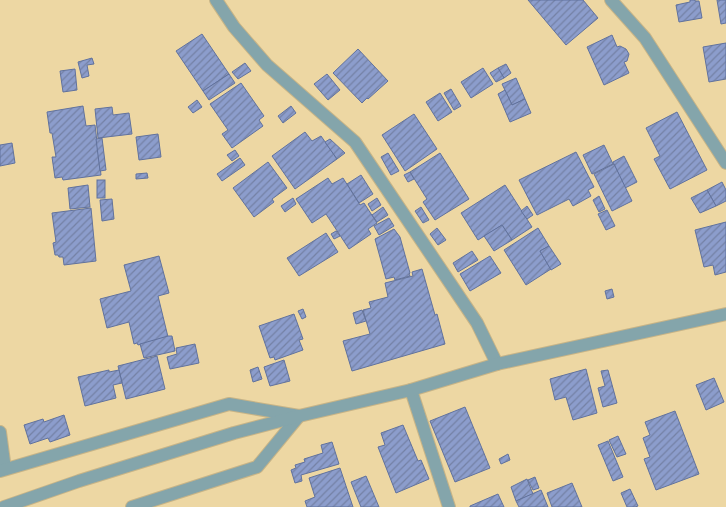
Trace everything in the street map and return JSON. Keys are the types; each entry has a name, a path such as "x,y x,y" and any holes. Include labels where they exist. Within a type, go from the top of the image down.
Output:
{"street":[{"path":"216,0 234,27 267,65 355,142 477,323 498,364"},
{"path":"611,0 645,38 726,163"},
{"path":"4,507 79,481 234,433 410,390 498,364 726,314"},
{"path":"410,390 449,507"},
{"path":"0,432 3,470 229,404 299,416"},
{"path":"132,507 256,467 299,416"}],"building":[{"path":"528,0 583,0 598,18 566,45"},
{"path":"690,0 699,1 702,18 679,22 676,5 690,2"},
{"path":"717,0 726,0 726,23 721,24"},
{"path":"202,34 229,74 203,91 176,51"},
{"path":"612,35 617,47 620,46 626,49 629,54 627,61 624,62 629,73 604,85 587,47"},
{"path":"726,43 726,79 709,82 703,47"},
{"path":"358,49 388,81 362,103 333,73"},
{"path":"92,58 94,64 87,65 89,76 82,78 78,62"},
{"path":"245,63 251,71 238,79 232,72"},
{"path":"506,64 511,73 504,78 498,68"},
{"path":"483,68 493,84 471,98 461,82"},
{"path":"498,68 504,78 496,82 490,73"},
{"path":"75,69 77,90 63,92 60,71"},
{"path":"229,74 235,83 209,100 203,91"},
{"path":"327,74 340,90 328,100 314,84"},
{"path":"516,78 525,99 512,105 502,84"},
{"path":"241,83 264,116 259,120 263,126 232,148 222,134 228,130 210,104"},
{"path":"451,89 461,106 454,110 444,93"},
{"path":"505,90 512,105 525,99 531,113 510,122 498,94"},
{"path":"440,93 452,112 438,121 426,102"},
{"path":"197,100 202,107 193,113 188,107"},
{"path":"83,106 86,126 95,125 101,175 63,180 62,177 55,178 52,157 56,157 47,112"},
{"path":"291,106 296,113 283,123 278,116"},
{"path":"112,107 113,115 129,113 132,134 98,138 95,109"},
{"path":"677,112 707,170 670,189 654,159 660,156 646,128"},
{"path":"414,114 437,149 405,171 382,135"},
{"path":"305,132 312,141 321,136 337,159 295,189 272,156"},
{"path":"158,134 161,157 139,160 136,137"},
{"path":"102,138 106,170 100,171 96,139"},
{"path":"330,139 345,153 337,159 325,142"},
{"path":"12,143 15,163 0,166 0,145"},
{"path":"604,145 613,164 592,174 583,155"},
{"path":"235,150 239,156 232,161 227,155"},
{"path":"576,152 594,187 588,190 591,196 573,206 569,199 537,215 519,180"},
{"path":"388,153 399,171 391,175 381,157"},
{"path":"440,153 469,199 435,220 423,202 427,199 410,172"},
{"path":"624,156 637,182 625,188 613,162"},
{"path":"240,158 245,165 222,181 217,174"},
{"path":"268,162 287,188 272,199 274,202 254,217 233,188"},
{"path":"614,164 632,201 612,211 594,174"},
{"path":"410,172 414,179 408,182 404,175"},
{"path":"147,173 148,178 136,179 136,174"},
{"path":"361,175 373,194 359,203 347,184"},
{"path":"328,178 332,184 343,178 360,205 364,203 377,223 368,229 371,234 349,249 326,214 312,223 296,199"},
{"path":"97,180 105,180 105,198 97,198"},
{"path":"722,182 726,190 726,201 716,206 707,190"},
{"path":"88,185 90,207 70,209 68,188"},
{"path":"505,185 532,227 512,240 502,225 478,240 461,213"},
{"path":"707,190 716,206 700,213 691,198"},
{"path":"599,196 605,209 599,212 593,200"},
{"path":"293,198 296,204 285,212 281,206"},
{"path":"377,198 381,205 372,211 368,204"},
{"path":"112,199 114,219 102,221 100,200"},
{"path":"527,206 533,215 527,219 521,211"},
{"path":"383,207 388,215 377,222 372,215"},
{"path":"421,207 429,220 423,223 415,211"},
{"path":"91,208 96,261 64,265 63,257 55,255 53,243 56,242 52,213"},
{"path":"607,210 615,226 606,230 598,214"},
{"path":"389,218 394,226 379,235 374,226"},
{"path":"726,222 726,272 715,275 713,265 704,267 695,230"},
{"path":"502,225 512,240 494,251 484,236"},
{"path":"437,228 446,240 438,245 430,234"},
{"path":"538,228 549,246 540,251 551,269 526,285 504,250"},
{"path":"394,229 400,237 410,273 410,276 395,280 394,277 386,279 375,239"},
{"path":"336,231 340,236 334,239 331,234"},
{"path":"326,233 338,252 299,276 287,258"},
{"path":"549,246 561,264 551,270 540,251"},
{"path":"472,251 478,260 458,272 453,263"},
{"path":"159,256 169,293 158,296 168,337 138,345 137,343 134,344 129,322 107,328 100,299 131,291 124,265"},
{"path":"490,256 501,273 470,291 460,274"},
{"path":"422,269 445,344 352,371 343,341 370,334 363,310 371,308 369,302 388,297 385,283 413,276 412,272"},
{"path":"612,289 614,297 607,299 605,291"},
{"path":"303,309 306,317 302,319 298,311"},
{"path":"362,310 366,321 356,324 353,313"},
{"path":"294,314 303,339 299,340 303,350 275,360 274,357 270,358 259,326"},
{"path":"172,336 175,351 144,358 140,344"},
{"path":"195,344 199,363 170,369 167,357 177,354 176,348"},
{"path":"157,356 165,389 126,399 118,366"},
{"path":"284,360 290,381 270,386 264,367"},
{"path":"258,367 262,379 253,382 250,370"},
{"path":"586,369 597,413 573,420 566,397 555,400 550,379"},
{"path":"109,370 109,372 119,370 122,383 113,385 116,398 85,406 78,377"},
{"path":"608,370 617,403 603,407 598,388 605,386 601,371"},
{"path":"714,378 724,402 706,410 696,385"},
{"path":"465,407 490,468 455,482 430,421"},
{"path":"675,411 699,474 656,490 644,459 650,457 643,438 650,435 645,422"},
{"path":"64,415 70,435 50,442 48,438 30,444 24,425 43,419 44,422"},
{"path":"403,425 418,461 421,460 429,479 396,493 378,447 385,445 381,433"},
{"path":"618,436 626,454 617,457 609,440"},
{"path":"608,441 623,477 613,481 598,445"},
{"path":"332,442 339,464 301,475 302,481 295,483 291,470 296,468 295,465 305,462 304,459 323,453 321,445"},
{"path":"508,454 510,460 501,464 499,459"},
{"path":"340,468 353,507 307,507 305,501 315,497 309,478"},
{"path":"366,476 379,507 361,507 351,482"},
{"path":"535,477 539,488 533,490 528,480"},
{"path":"527,479 533,494 516,501 511,487"},
{"path":"572,483 582,507 552,507 547,493"},
{"path":"630,489 638,506 627,507 621,493"},
{"path":"541,490 548,507 519,507 516,501"},
{"path":"498,494 504,507 470,507 470,506"}]}
